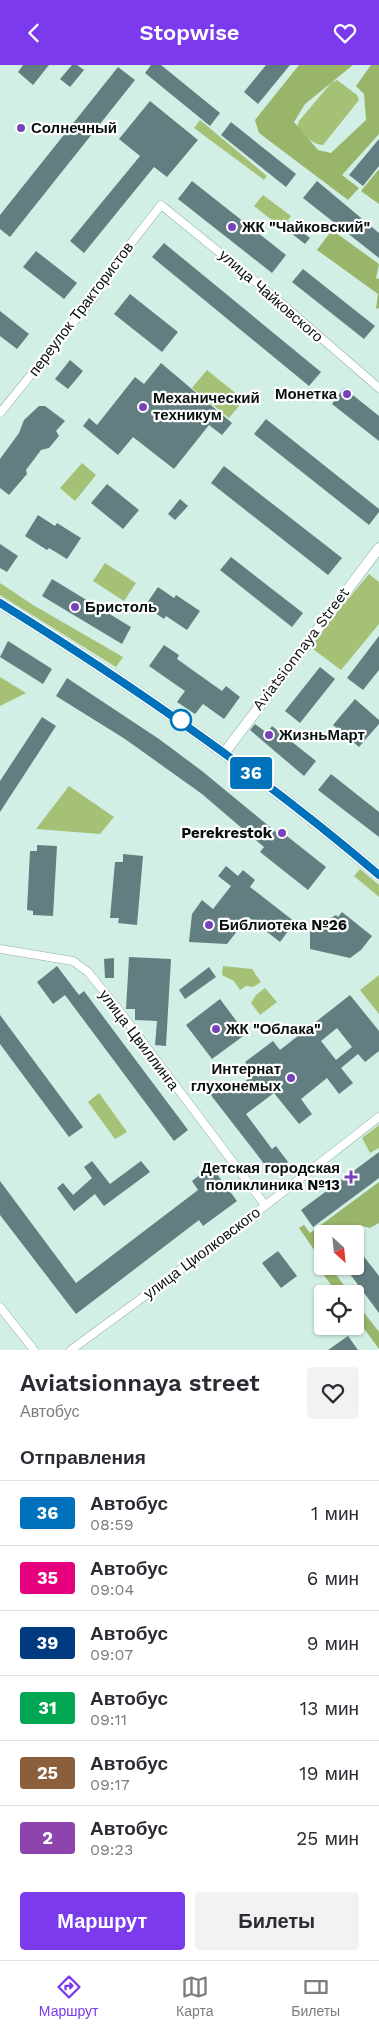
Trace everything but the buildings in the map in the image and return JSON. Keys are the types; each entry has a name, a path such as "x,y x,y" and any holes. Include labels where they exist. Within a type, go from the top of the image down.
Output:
{"main road":[{"path":"0,603 115,675 225,752 379,875"}],"street":[{"name":"улица Чайковского","path":"161,205 268,291 379,388"},
{"name":"переулок Трактористов","path":"0,413 94,297 121,256 161,205"},
{"name":"Aviatsionnaya Street","path":"225,752 379,548"},
{"name":"улица Цвиллинга","path":"0,949 73,961 82,966 118,1009 265,1205"},
{"name":"улица Циолковского","path":"72,1350 379,1117"},
{"path":"0,1307 34,1350"}],"green space":[{"path":"299,65 353,65 305,104 294,122 318,150 331,153 366,120 364,94 356,86 371,65 379,65 379,134 342,175 359,188 348,200 259,133 255,120"},
{"path":"337,80 357,95 359,100 323,145 319,145 308,139 297,127 299,121 331,83"},
{"path":"200,120 267,176 264,180 194,128"},
{"path":"379,169 379,204 361,191"},
{"path":"263,195 291,216 282,228 254,206"},
{"path":"332,230 379,264 376,278 379,279 379,308 376,309 378,294 317,250"},
{"path":"207,370 244,400 229,418 192,388"},
{"path":"82,463 96,475 75,501 60,488"},
{"path":"105,563 136,583 124,601 93,581"},
{"path":"369,574 379,582 379,624 341,670 309,646"},
{"path":"0,583 33,605 123,657 116,667 0,595"},
{"path":"0,677 26,693 0,706"},
{"path":"69,786 114,817 100,834 36,829"},
{"path":"360,869 379,885 379,897 354,876"},
{"path":"223,966 252,969 261,982 253,987 246,986 240,990 234,981 222,975"},
{"path":"379,975 379,1014 360,990"},
{"path":"265,988 277,1002 260,1015 251,1003 256,995"},
{"path":"99,1093 127,1132 115,1139 88,1102"},
{"path":"379,1125 379,1148 370,1153 362,1138"},
{"path":"379,1182 379,1223 370,1228 364,1225 321,1225"},
{"path":"304,1225 310,1233 314,1230 314,1250 299,1228"},
{"path":"324,1275 336,1275 344,1285 331,1285"},
{"path":"364,1313 379,1332 379,1349 364,1328"}],"bus line":[{"name":"36","path":"0,603 115,675 208,739 379,875"}],"place":[{"name":"Солнечный","path":"21,128"},
{"name":"ЖК \"Чайковский\"","path":"232,227"},
{"name":"Монетка","path":"347,394"},
{"name":"Механический техникум","path":"143,407"},
{"name":"Бристоль","path":"75,607"},
{"name":"ЖизньМарт","path":"269,735"},
{"name":"Perekrestok","path":"282,833"},
{"name":"Библиотека №26","path":"209,925"},
{"name":"ЖК \"Облака\"","path":"216,1029"},
{"name":"Интернат глухонемых","path":"291,1078"},
{"name":"Детская городская поликлиника №13","path":"351,1177"}]}
